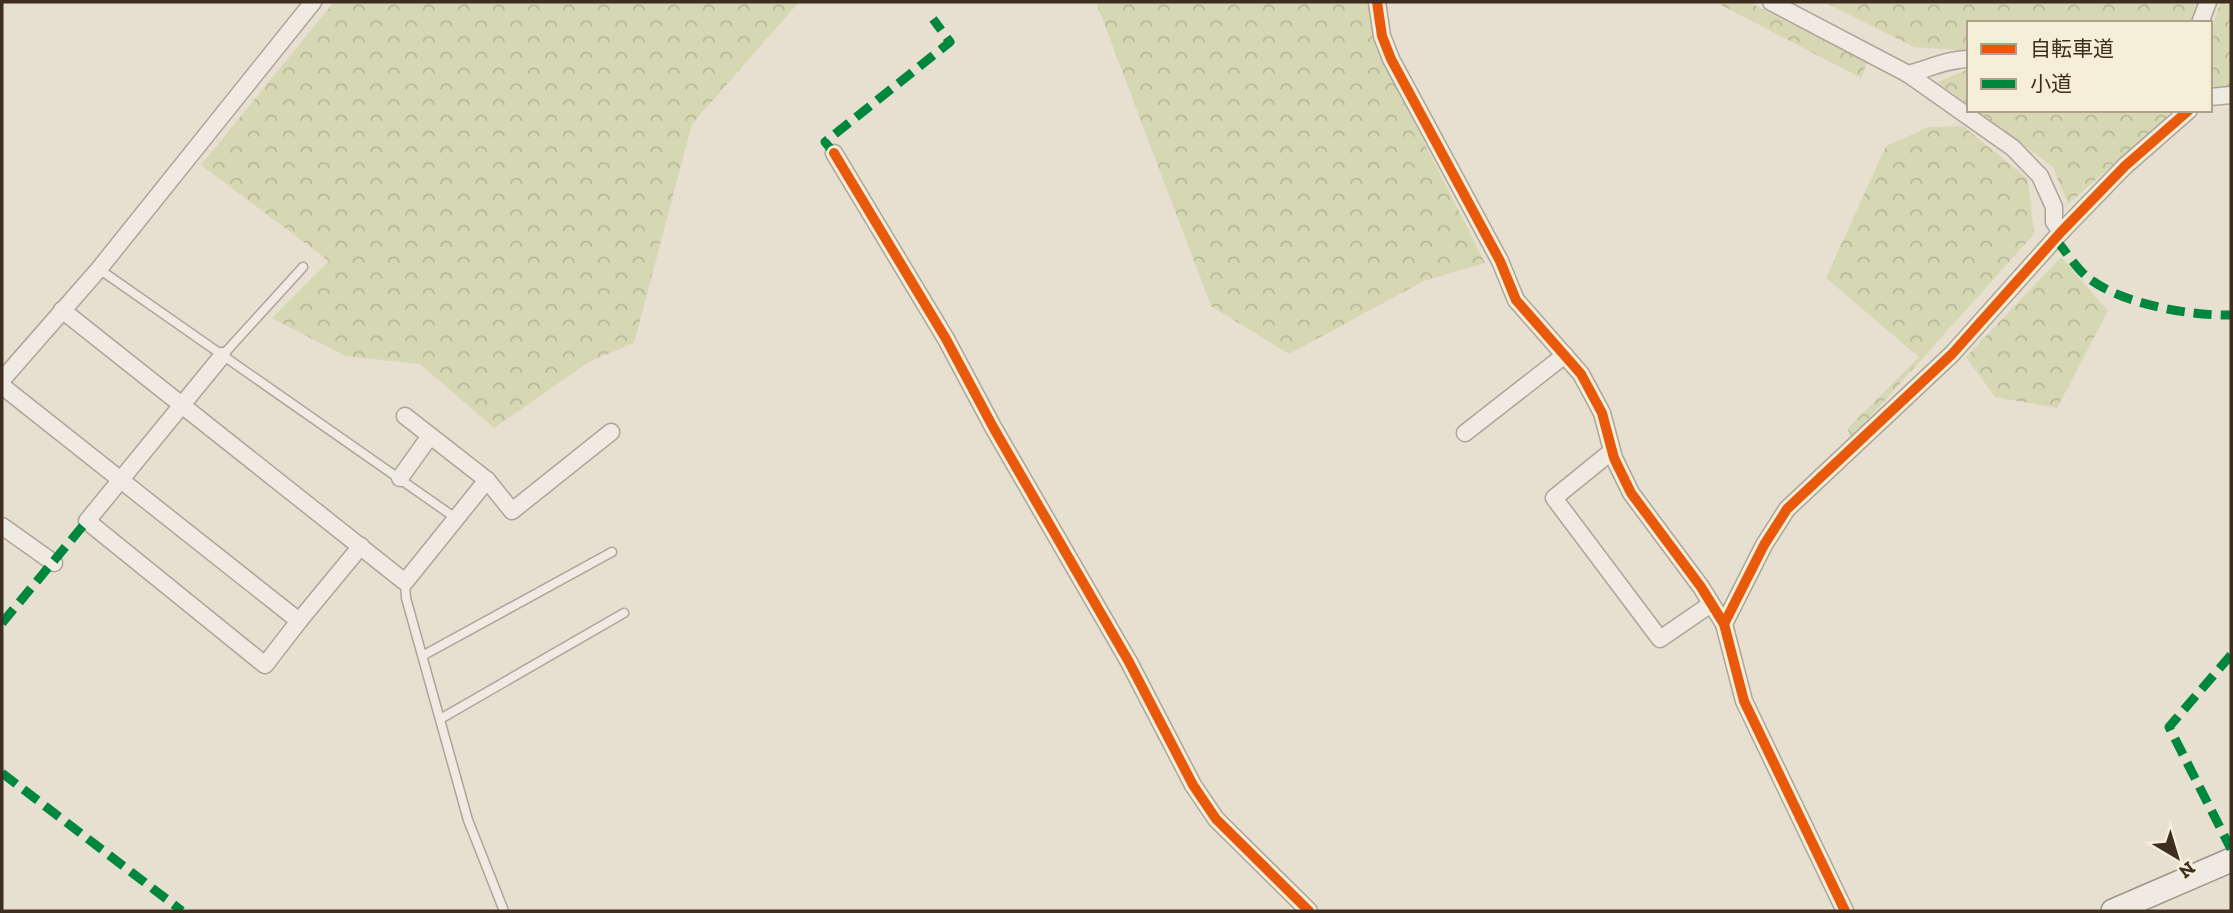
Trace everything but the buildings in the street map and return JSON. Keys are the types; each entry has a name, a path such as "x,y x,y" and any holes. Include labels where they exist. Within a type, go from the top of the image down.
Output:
{"street":[{"path":"2,380 99,268 313,2"},
{"path":"1377,2 1382,36 1391,60 1500,261 1516,300 1581,374 1602,412 1612,451 1631,494 1724,624 1744,701 1845,911"},
{"path":"1771,2 1908,74 2022,155 2040,176 2049,193 2054,222 2061,232"},
{"path":"2201,21 2208,2"},
{"path":"1908,74 1937,67 1953,59 1967,59"},
{"path":"2212,97 2231,95"},
{"path":"1724,624 1764,545 1787,509 1952,354 2061,232 2125,166 2187,112"},
{"path":"834,153 946,338 993,427 1129,662 1193,785 1216,819 1309,911"},
{"path":"62,310 405,582 487,480"},
{"path":"1465,433 1564,355"},
{"path":"222,356 87,521 265,665 361,546"},
{"path":"2,386 299,621"},
{"path":"405,416 487,480 513,511 611,432"},
{"path":"400,478 430,436"},
{"path":"1612,451 1554,498 1660,639 1711,604"},
{"path":"2,526 54,563"},
{"path":"2113,911 2231,860"}],"lane":[{"path":"222,356 303,267"},
{"path":"99,268 457,519"},
{"path":"424,654 612,552"},
{"path":"405,582 406,598 442,718 468,820 505,911"},
{"path":"442,718 625,613"}],"green space":[{"path":"334,2 799,2 692,124 634,343 589,362 494,428 420,364 345,356 272,318 329,261 201,165"},
{"path":"1096,2 1368,2 1376,47 1485,263 1424,281 1289,354 1211,306"},
{"path":"1715,2 1749,2 1867,63 1861,78"},
{"path":"1824,2 2200,2 2193,21 1967,21 1967,51 1914,47"},
{"path":"2221,2 2231,2 2231,90 2212,92 2212,35"},
{"path":"1967,70 1967,104 1937,82"},
{"path":"1979,112 2170,112 2164,120 2068,204 2053,167"},
{"path":"1963,126 2028,179 2034,234 1852,437 1847,429 1919,357 1826,278 1886,146 1929,127"},
{"path":"2061,257 2108,311 2057,408 1995,397 1966,357"}],"marked path":[{"path":"834,153 825,142 950,42 933,19"},
{"path":"2056,240 2087,277 2118,294 2176,311 2231,315"},
{"path":"2,623 87,521"},
{"path":"2231,655 2169,727 2231,849"},
{"path":"2,773 182,911"}],"cycle path":[{"path":"1377,2 1382,36 1391,59 1500,261 1516,300 1581,374 1602,413 1614,458 1631,493 1701,587 1724,624 1744,701 1845,911"},
{"path":"1724,624 1764,545 1787,509 1952,354 2061,232 2125,166 2187,112"},
{"path":"834,153 946,339 993,427 1129,662 1193,785 1216,819 1309,911"}]}
